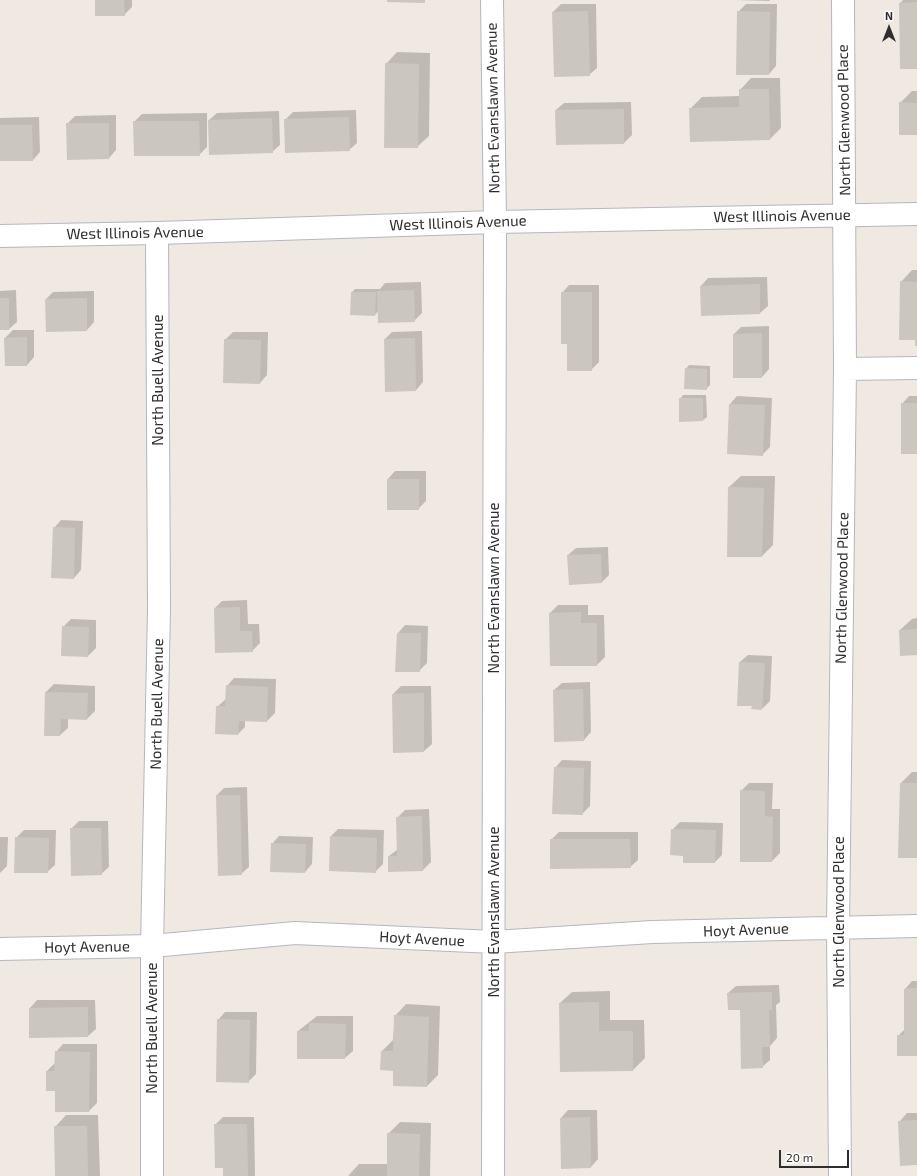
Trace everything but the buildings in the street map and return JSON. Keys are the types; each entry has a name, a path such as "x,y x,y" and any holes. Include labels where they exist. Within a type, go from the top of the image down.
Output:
{"street":[{"name":"North Evanslawn Avenue","path":"492,0 495,222 493,1176"},
{"name":"North Glenwood Place","path":"840,1176 838,927 845,369 845,215 842,0"},
{"name":"West Illinois Avenue","path":"0,236 157,233 495,222 917,214"},
{"name":"North Buell Avenue","path":"152,1176 152,946 159,608 157,233"},
{"path":"845,369 917,368"},
{"name":"Hoyt Avenue","path":"0,949 152,946 295,933 494,942 652,932 917,926"}]}
